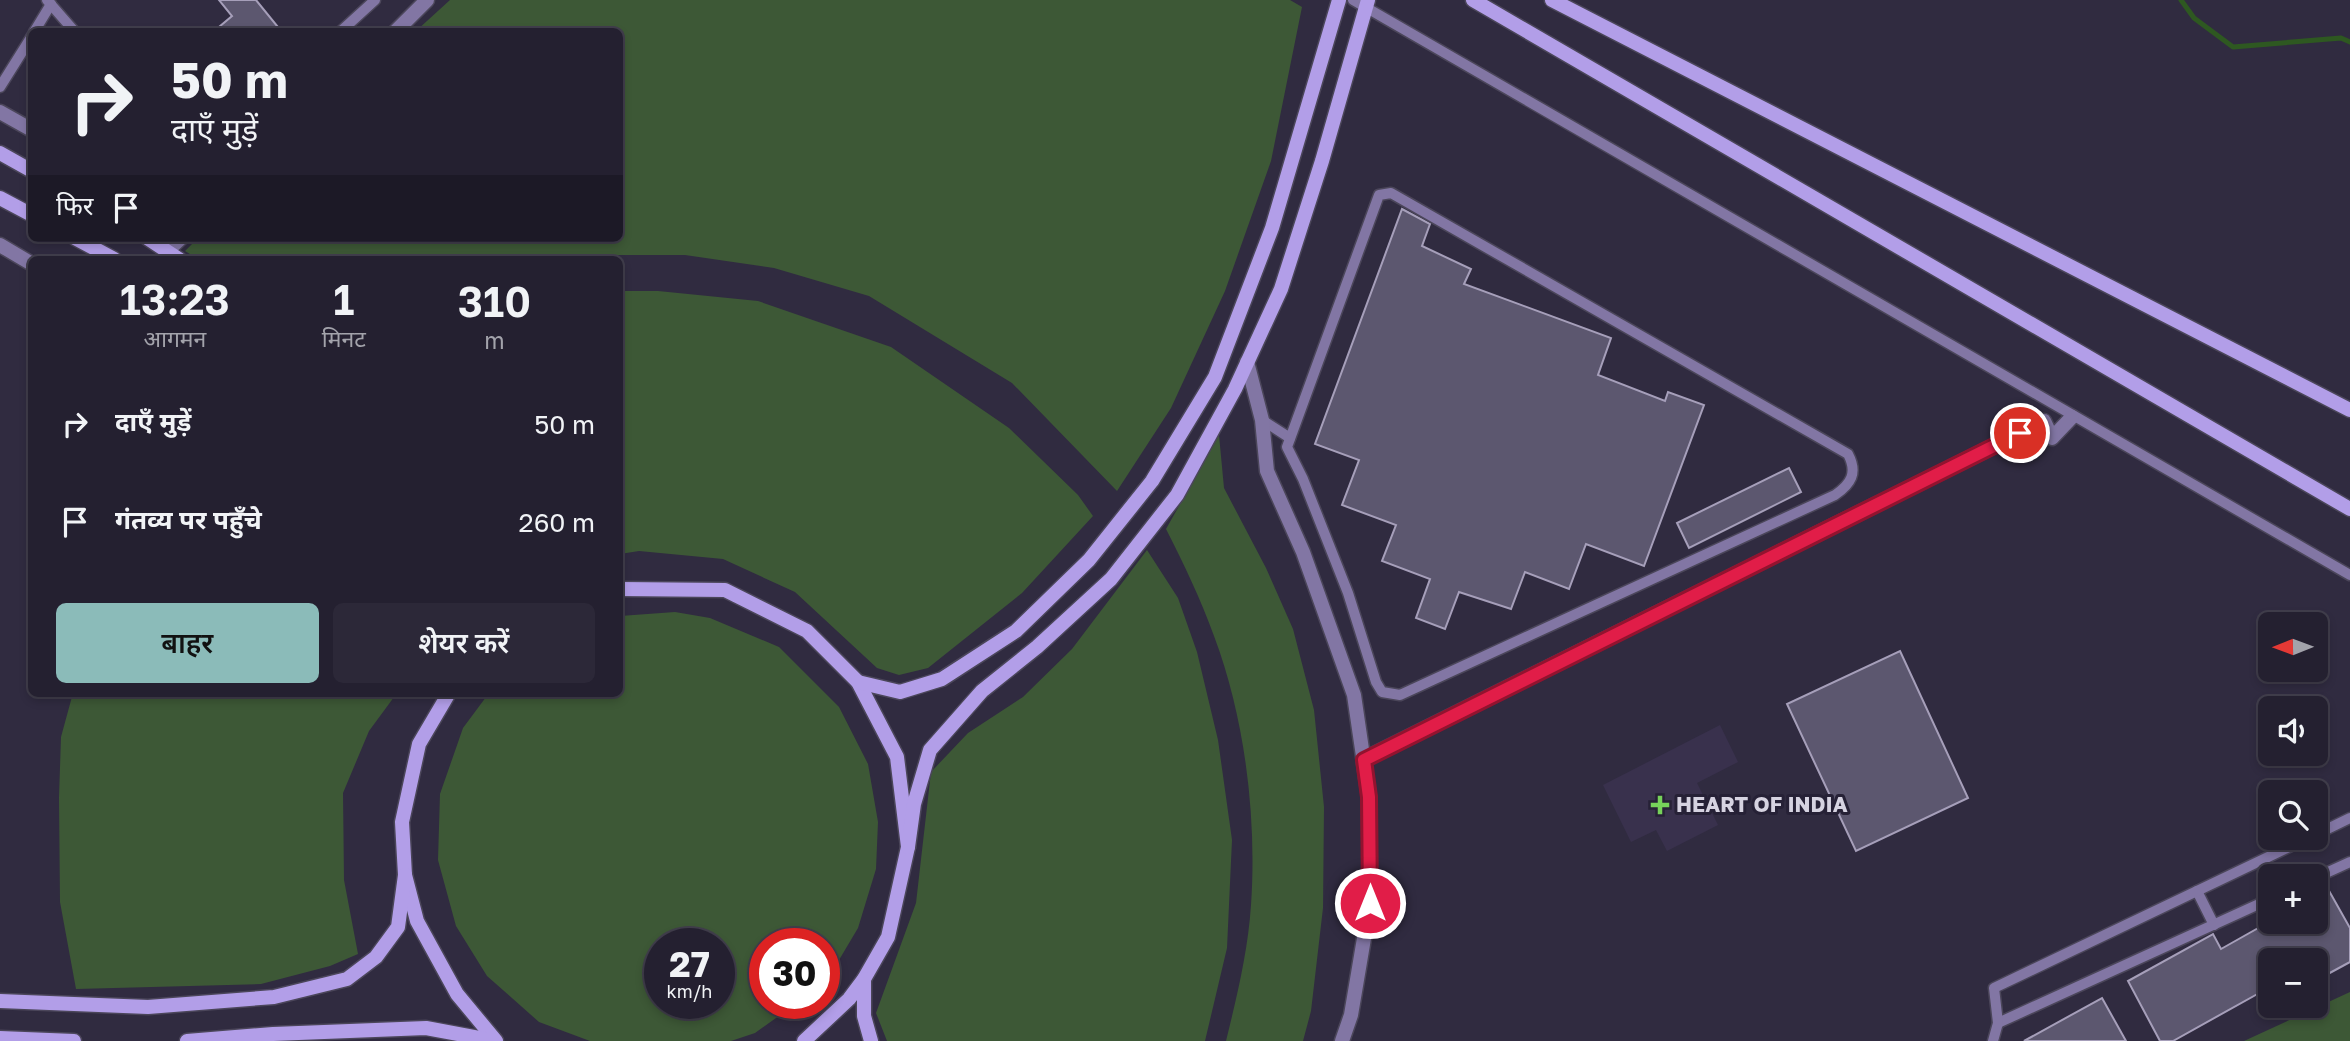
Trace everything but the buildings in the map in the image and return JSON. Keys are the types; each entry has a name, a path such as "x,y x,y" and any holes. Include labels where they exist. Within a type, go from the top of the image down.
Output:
{"street":[{"path":"399,28 427,0"},
{"path":"858,682 900,692 942,679 1016,631 1089,560 1152,481 1215,377 1272,228 1339,0"},
{"path":"1473,0 2350,509"},
{"path":"1552,0 2350,411"},
{"path":"804,1041 849,999 888,937 908,848 914,804 930,750 982,691 1037,647 1111,579 1177,495 1247,362 1281,289 1322,161 1362,2"},
{"path":"0,112 28,128"},
{"path":"0,153 28,169"},
{"path":"0,198 28,213"},
{"path":"82,242 108,256"},
{"path":"153,242 173,255"},
{"path":"0,245 28,262"},
{"path":"1247,362 1262,420 1267,471 1303,552 1354,695 1364,760 1369,797 1370,903 1351,1015 1342,1041"},
{"path":"1364,760 2044,421 2052,438 2073,416"},
{"path":"623,589 725,590 807,631 858,682 897,757 908,848"},
{"path":"0,1001 148,1007 274,997 347,979 376,957 398,927 405,875 402,822 419,744 447,697"},
{"path":"405,875 417,921 457,994 496,1041"},
{"path":"864,979 864,1016 871,1041"},
{"path":"187,1041 273,1034 426,1028 496,1041"},
{"path":"0,1038 74,1041"}],"lane":[{"path":"344,28 375,0"},
{"path":"36,28 49,2 72,28"},
{"path":"1362,2 2350,575"},
{"path":"0,87 28,42"},
{"path":"1391,193 1834,445 1848,454 1853,463 1853,475 1849,485 1835,495 1400,695 1392,695 1382,692 1376,682 1348,593 1303,479 1290,456 1287,447 1290,438 1379,195 1391,193"},
{"path":"1262,420 1290,438"},
{"path":"2328,829 2350,818"},
{"path":"1993,1041 1998,1023 1994,988 2283,850"},
{"path":"2328,872 2350,862"},
{"path":"2197,891 2214,925"},
{"path":"1998,1023 2258,905"}],"shaded area":[{"name":"HEART OF INDIA","path":"1720,725 1738,762 1697,783 1718,825 1667,851 1656,830 1631,842 1603,785"}],"green space":[{"path":"450,0 1290,0 1302,7 1271,161 1225,291 1171,408 1117,491 1012,383 869,296 774,268 685,255 193,256 185,251 194,242 623,242 623,28 419,28"},
{"path":"623,291 658,291 758,301 891,347 1009,428 1078,495 1093,516 1022,593 928,668 899,675 877,668 795,592 723,559 639,551 623,554"},
{"path":"1219,435 1224,488 1266,568 1293,629 1314,710 1324,807 1323,908 1311,1011 1303,1041 1226,1041 1250,922 1250,803 1241,734 1225,668 1198,596 1166,529"},
{"path":"1147,550 1178,598 1197,652 1218,740 1232,840 1227,948 1205,1041 887,1041 876,1013 916,903 931,772 968,733 1023,697 1072,649"},
{"path":"675,612 710,618 779,647 839,707 868,764 878,822 876,869 858,928 840,958 840,928 749,928 749,1019 775,1019 755,1033 731,1041 590,1041 539,1022 487,976 456,926 438,860 440,794 463,728 486,697 623,697 623,616"},
{"path":"72,697 394,697 369,731 343,793 344,880 358,954 330,966 261,984 76,989 60,902 61,737"},
{"path":"2350,992 2350,1041 2244,1041 2294,1018 2328,1018 2328,1002"}],"waterway":[{"path":"2181,0 2194,18 2233,47 2341,38 2350,42"}],"place":[{"name":"HEART OF INDIA","path":"1660,805"}],"route":[{"path":"1370,903 1369,797 1364,760 2020,433"}]}
